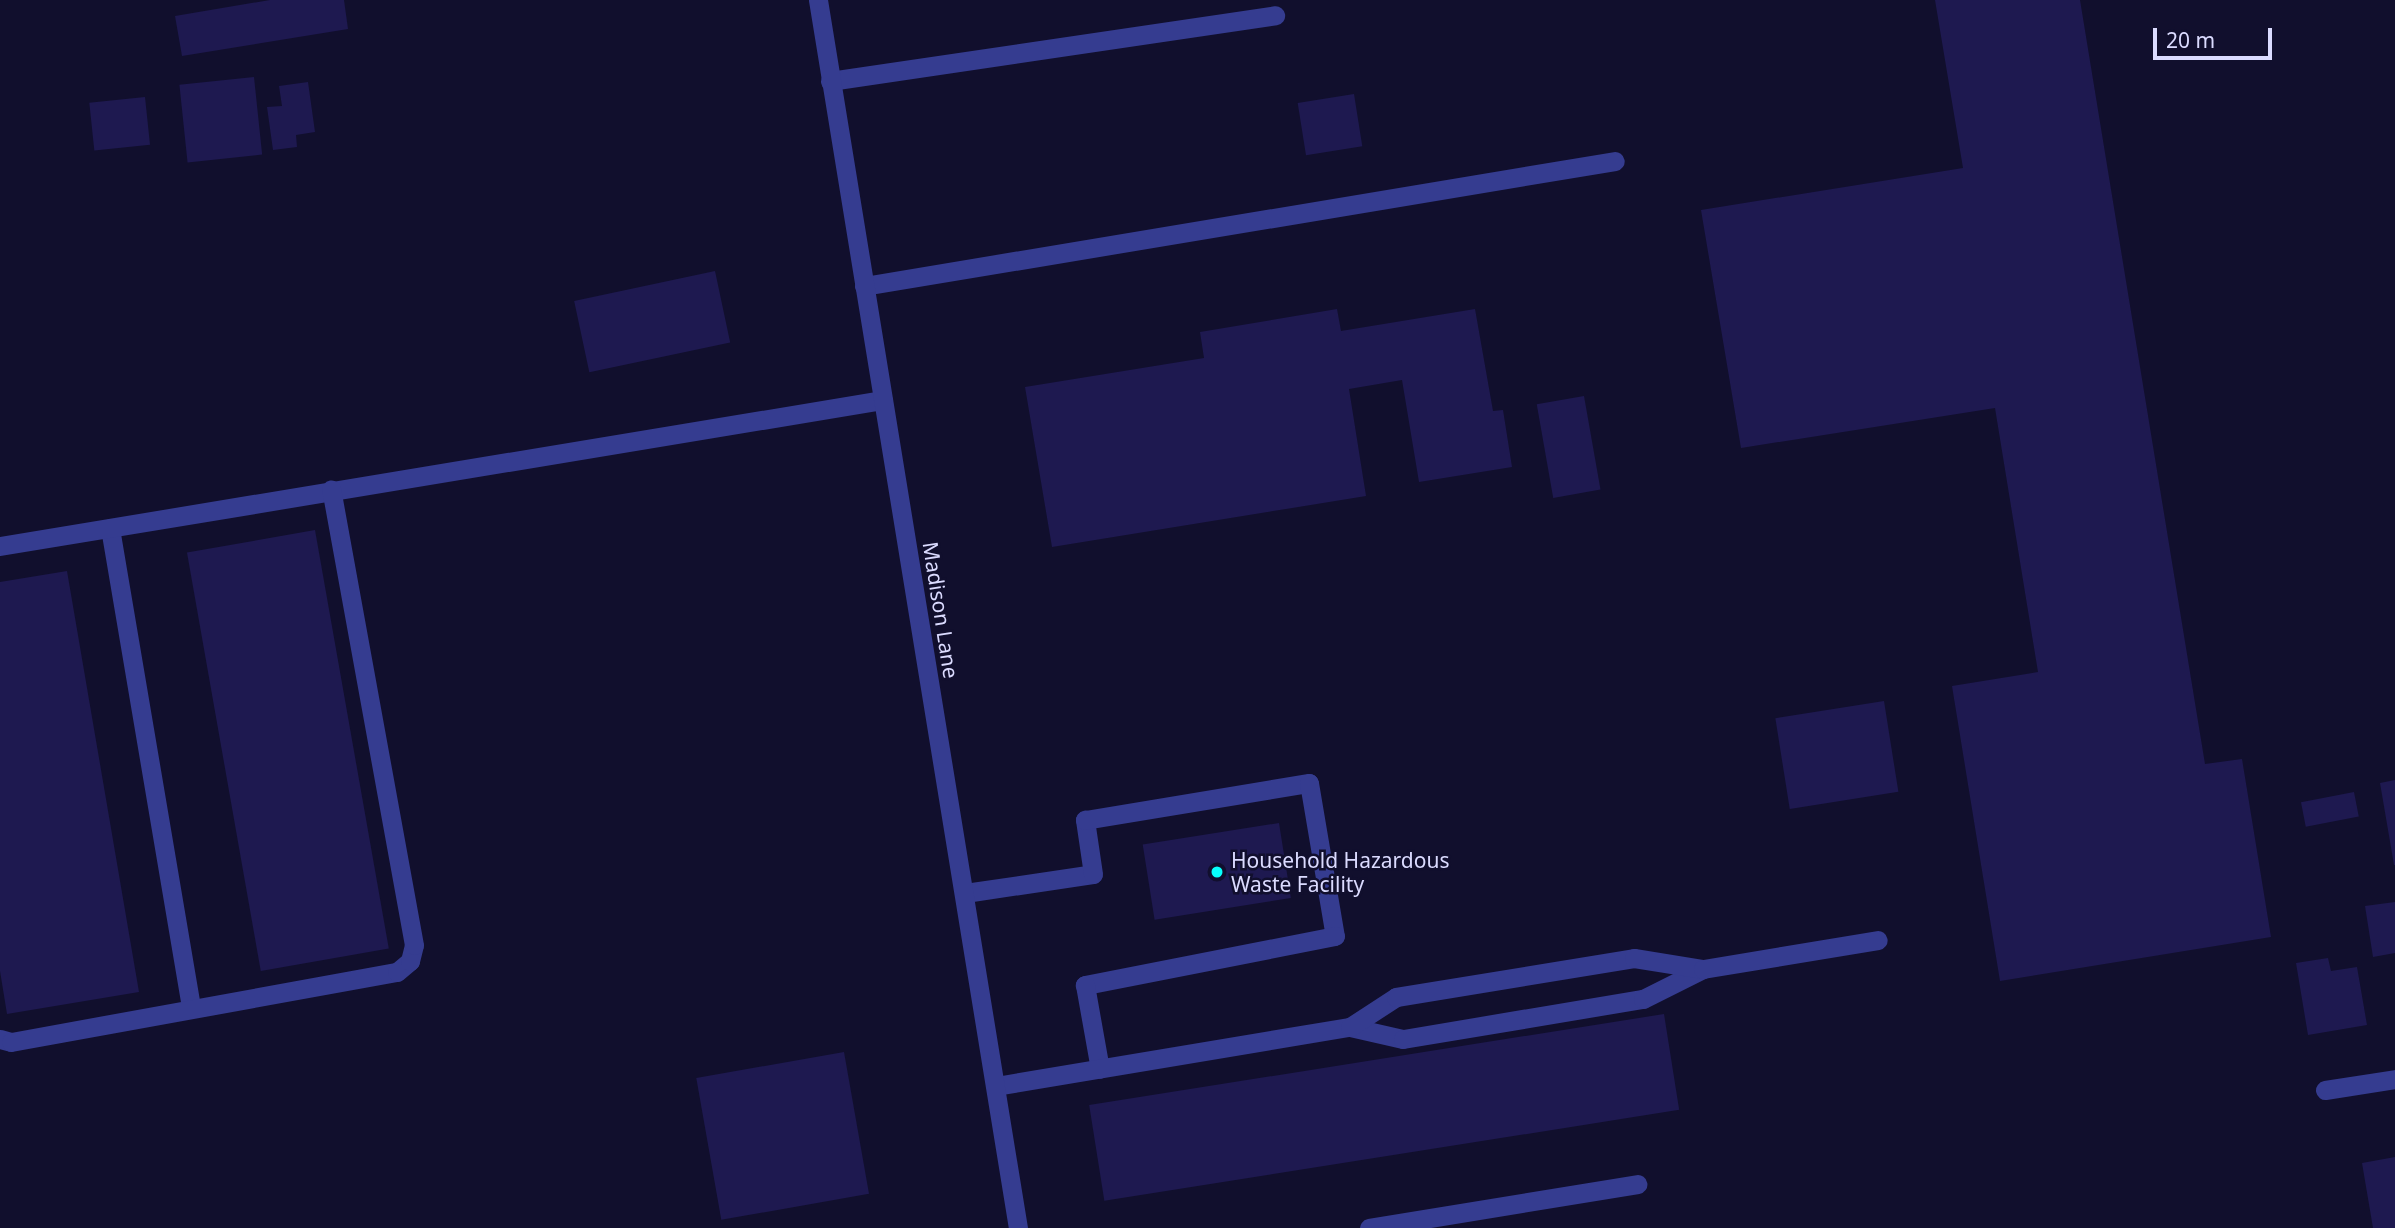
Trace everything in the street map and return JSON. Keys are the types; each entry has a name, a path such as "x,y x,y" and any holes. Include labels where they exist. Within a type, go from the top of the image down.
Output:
{"street":[{"name":"Madison Lane","path":"817,0 965,893 1017,1228"},
{"path":"830,80 1275,15"},
{"path":"864,286 1615,161"},
{"path":"0,546 331,489 883,400"},
{"path":"0,1039 11,1042 191,1007 397,972 410,961 414,944 331,489"},
{"path":"110,528 191,1007"},
{"path":"965,893 1093,874 1085,820 1309,783 1335,936 1085,985 1100,1069"},
{"path":"1350,1027 1396,997 1621,960 1703,969 1878,940"},
{"path":"996,1086 1350,1027 1416,1037 1643,999 1703,969"},
{"path":"2325,1090 2395,1079"},
{"path":"1369,1228 1637,1184"}],"building":[{"path":"270,0 344,0 348,29 182,56 175,16"},
{"path":"1935,0 2080,0 2205,764 2242,759 2271,937 2000,981 1952,686 2038,672 1995,408 1741,448 1701,210 1963,168"},
{"path":"254,77 262,155 188,162 179,85"},
{"path":"308,82 315,132 296,135 297,147 273,150 267,107 282,106 279,86"},
{"path":"1354,94 1362,146 1306,155 1298,103"},
{"path":"145,97 150,145 94,151 89,103"},
{"path":"715,271 730,342 589,372 574,301"},
{"path":"1337,309 1341,331 1475,309 1493,411 1503,410 1512,467 1419,482 1402,380 1349,389 1366,496 1052,547 1025,387 1204,358 1200,332"},
{"path":"1584,396 1600,490 1553,498 1537,404"},
{"path":"315,530 389,949 261,971 187,553"},
{"path":"67,571 139,992 7,1014 0,971 0,582"},
{"path":"1884,701 1898,792 1790,809 1775,718"},
{"path":"2395,780 2395,865 2394,865 2380,783"},
{"path":"2354,792 2359,817 2306,827 2301,802"},
{"name":"Household Hazardous Waste Facility","path":"1279,823 1291,898 1155,920 1143,845"},
{"path":"2395,902 2395,953 2373,957 2365,906"},
{"path":"2328,958 2331,971 2357,967 2367,1025 2308,1035 2296,963"},
{"path":"1664,1014 1679,1110 1104,1201 1089,1105"},
{"path":"844,1052 869,1194 721,1220 696,1078"},
{"path":"2395,1157 2395,1228 2373,1228 2362,1163"}],"place":[{"name":"Household Hazardous Waste Facility","path":"1217,872"}]}
